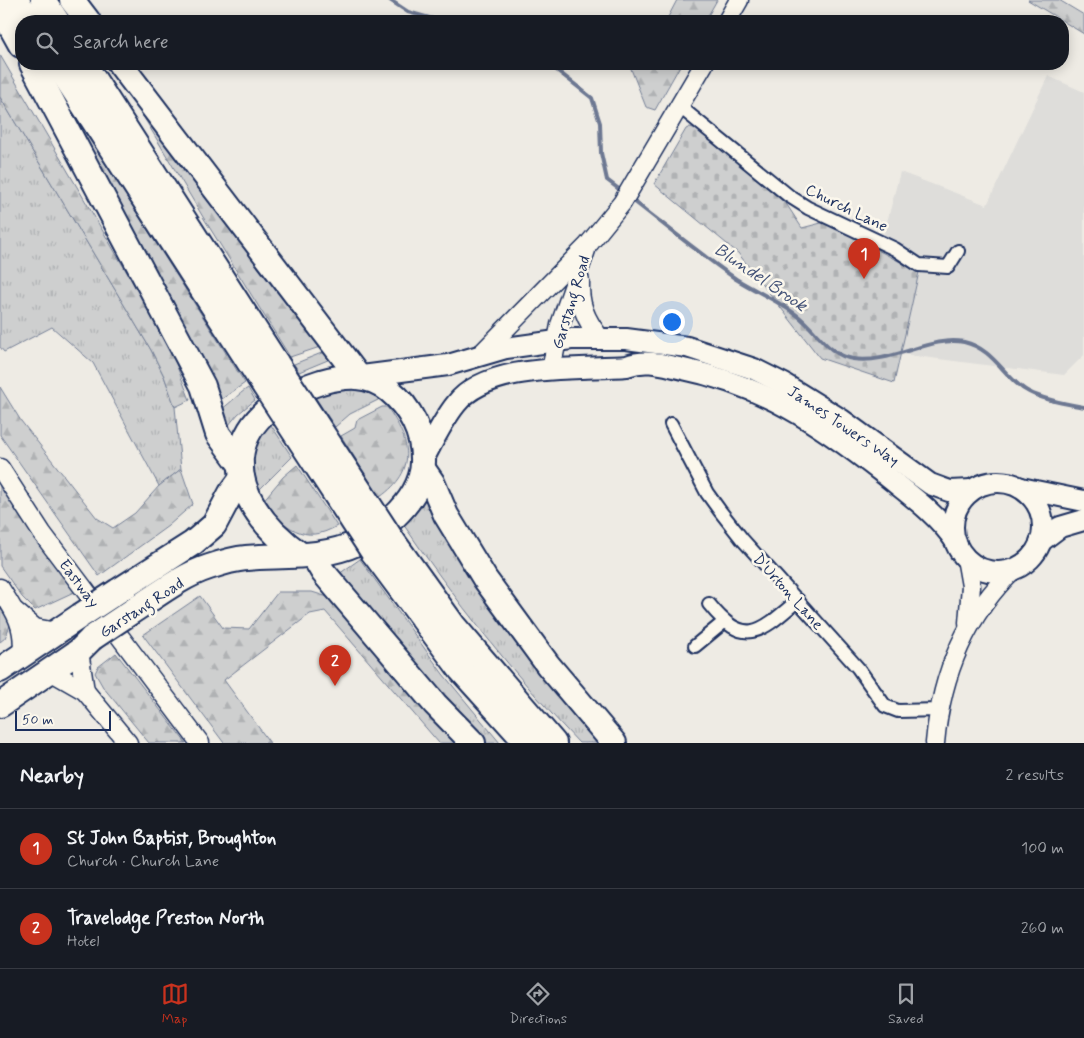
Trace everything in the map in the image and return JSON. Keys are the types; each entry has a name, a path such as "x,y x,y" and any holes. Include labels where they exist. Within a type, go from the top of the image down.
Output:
{"highway":[{"path":"16,0 26,15"},
{"path":"43,0 53,15"},
{"path":"72,0 83,15"},
{"path":"0,7 15,33"},
{"path":"35,70 203,386 218,434 242,471"},
{"path":"61,70 267,370 382,546 493,724 511,743"},
{"path":"88,70 267,370"},
{"path":"125,70 332,345 360,376 387,388 407,409 416,425 423,464 446,515 485,579 548,665 614,743"},
{"path":"360,376 328,380 312,385 269,408 246,435 241,451 242,471 253,506 264,523 281,540 307,555 435,704 473,743"},
{"path":"307,555 344,548 376,532 400,511 411,498 423,464"},
{"name":"Garstang Road","path":"0,670 192,543 214,526 242,471"},
{"path":"382,546 453,625 554,743"},
{"name":"Garstang Road","path":"0,705 131,612 185,577 208,567 246,558 307,555"},
{"path":"461,670 527,743"}],"main road":[{"name":"James Towers Way","path":"479,356 506,348 558,340 600,338 687,347 754,369 817,404 930,484 949,491 972,490"},
{"path":"360,376 433,368 479,356"},
{"name":"James Towers Way","path":"551,370 627,366 640,361 718,377 770,397 822,426 927,508 940,521 961,550"},
{"name":"Garstang Road","path":"423,464 457,402 475,387 508,376 551,370"},
{"path":"1019,488 1030,495 1037,505 1043,530 1040,542 1030,558 1015,568 1002,572 989,571 977,566 961,550 953,527 955,513 962,500 972,490 995,482 1084,502"},
{"path":"1040,542 1060,527 1084,520"}],"street":[{"path":"730,15 739,0"},
{"name":"Garstang Road","path":"479,356 585,252 627,196 700,70"},
{"name":"Church Lane","path":"679,106 789,196 808,208 895,249 919,265 948,267 958,252"},
{"path":"585,252 579,288 581,306 600,338"},
{"name":"Garstang Road","path":"551,370 563,316 585,252"},
{"name":"D'Urton Lane","path":"671,424 707,493 720,511 858,668 885,706 898,711 939,710"},
{"name":"Eastway","path":"0,468 42,533 200,743"},
{"path":"961,550 971,586 968,626"},
{"path":"935,743 939,710 952,666 968,626 995,588 1015,568"},
{"path":"0,588 15,610 35,628 56,632"},
{"path":"709,604 724,622 738,630 759,630 773,622 798,600"},
{"path":"15,610 24,639 22,656"},
{"path":"695,646 724,622"},
{"path":"85,691 86,644"},
{"path":"50,671 85,691 128,743"}],"shaded area":[{"path":"1048,76 1084,92 1084,355 1064,375 900,354 919,272 884,234 900,172 987,205"}],"green space":[{"path":"677,0 717,0 708,15 669,15"},
{"path":"1028,0 1059,0 1084,15 1084,34 1069,25 1069,15 1053,15"},
{"path":"0,55 167,341 190,400 175,407 164,376 151,350 0,97"},
{"path":"45,70 245,383 219,401"},
{"path":"631,70 678,70 655,110 646,107"},
{"path":"118,74 326,345 290,357 203,217"},
{"path":"0,97 151,350 164,376 175,407 181,469 159,486 93,363 52,327 4,352 0,347"},
{"path":"690,127 700,130 787,205 802,228 825,222 919,272 894,383 820,358 738,253 654,184 686,129"},
{"path":"329,350 335,357 299,372 294,364"},
{"path":"357,383 379,396 378,400 350,414 335,427 313,394"},
{"path":"0,387 21,421 97,518 113,528 135,513 159,486 181,469 193,504 168,526 99,576 0,435"},
{"path":"248,388 255,400 238,414 223,432 218,411"},
{"path":"382,407 387,407 395,420 405,443 407,455 405,466 400,476 392,487 380,497 341,436 355,428 357,420"},
{"path":"269,422 292,457 255,494 245,457"},
{"path":"297,465 337,526 325,532 304,534 279,519 262,502 283,477"},
{"path":"0,482 76,591 35,610 22,597 0,566"},
{"path":"431,490 604,743 579,743 555,717 486,636 442,579 401,521"},
{"path":"360,559 443,674 500,743 486,743 457,712 339,574"},
{"path":"278,592 312,592 328,597 455,743 439,743 325,611 310,614 224,680 270,743 224,743 143,635 200,596 223,628 249,629"},
{"path":"0,608 11,623 5,638 0,642"},
{"path":"116,653 186,743 149,743 103,687 95,673 98,667"}],"waterway":[{"name":"Blundel Brook","path":"390,0 408,12 419,15"},
{"name":"Blundel Brook","path":"557,70 592,98 600,123 601,153 607,180 624,193"},
{"name":"Blundel Brook","path":"631,199 736,279 776,301 798,316 823,342 844,357 867,360 938,343 964,342 984,351 1013,380 1029,392 1063,403 1084,407"}],"place":[{"name":"St John Baptist, Broughton","path":"864,279"},
{"name":"Travelodge Preston North","path":"335,686"}]}
